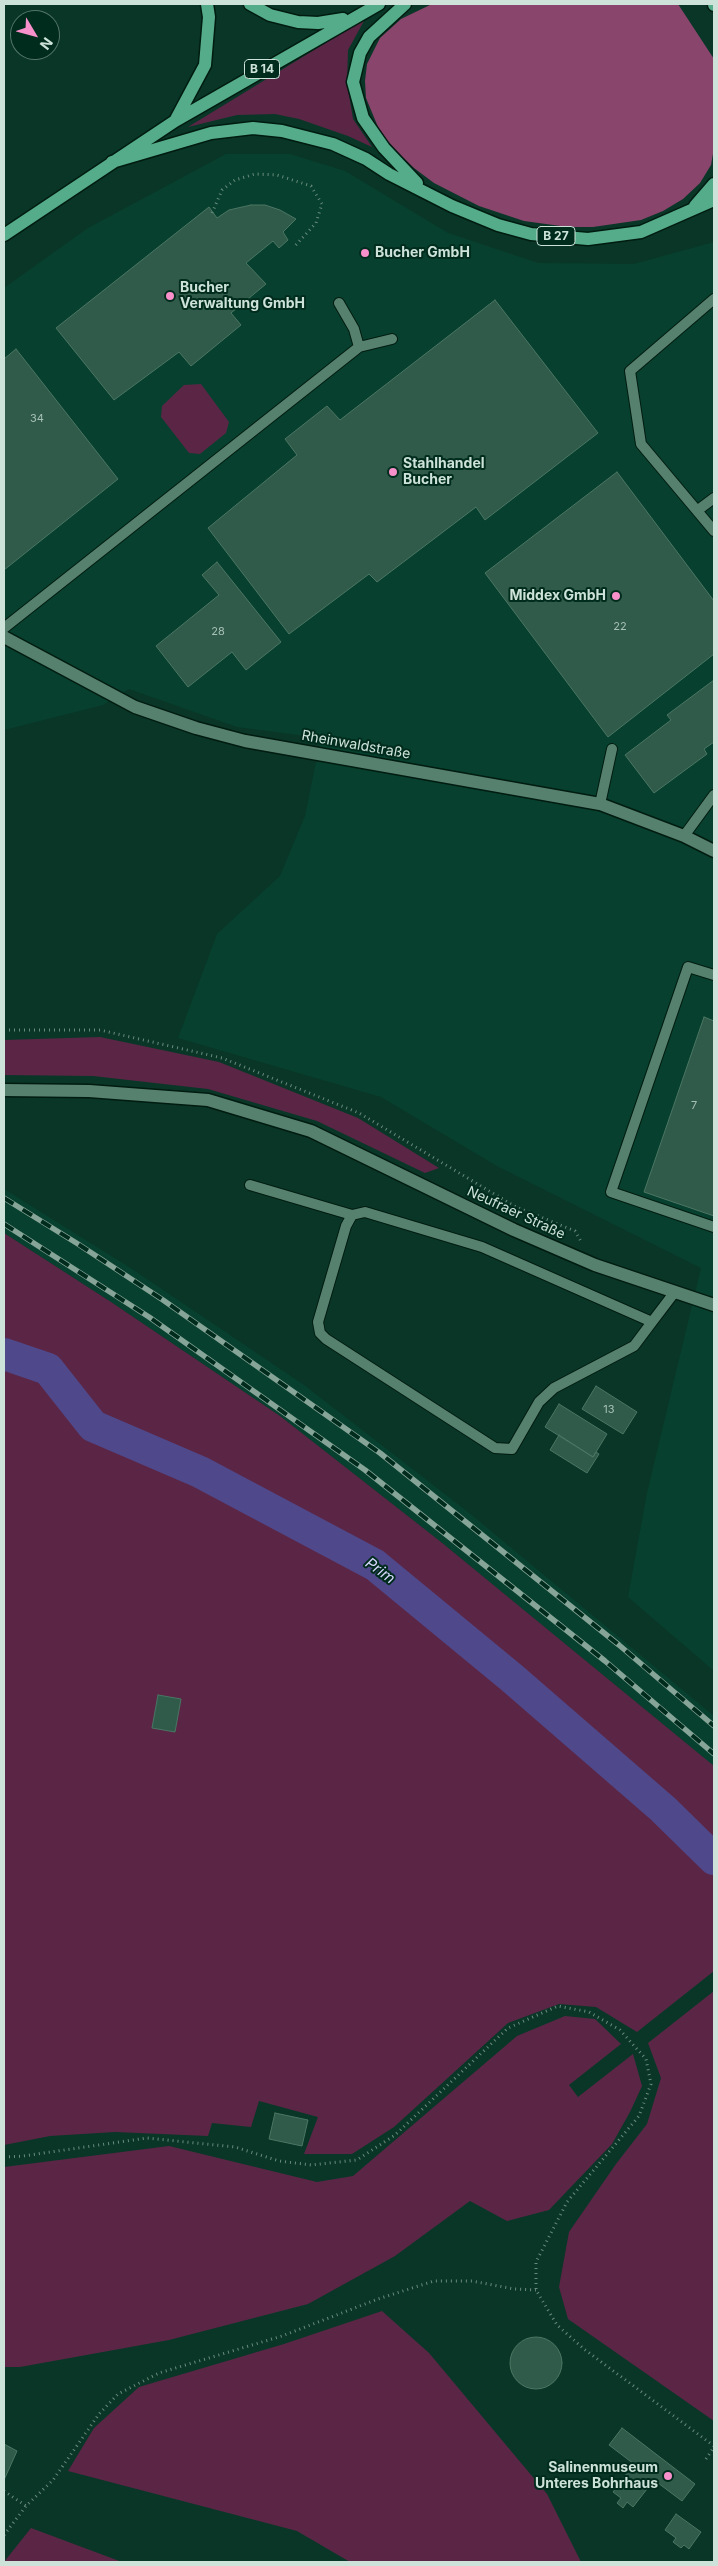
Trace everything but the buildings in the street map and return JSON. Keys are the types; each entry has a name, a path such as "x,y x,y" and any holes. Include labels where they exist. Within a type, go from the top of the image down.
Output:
{"main road":[{"name":"B 14","path":"175,121 205,65 210,17 207,4"},
{"name":"B 14","path":"250,4 270,15 298,22 318,23 351,18"},
{"name":"B 14","path":"4,235 175,121 351,18 379,4"},
{"name":"B 27","path":"404,4 369,37 360,53 354,82 363,118 373,133 422,189 452,206 498,225 531,234 588,239 641,232 661,225 693,208 714,184"},
{"path":"112,162 211,133 253,128 301,135 333,144 422,189"},
{"path":"693,208 714,200"}],"street":[{"name":"Rheinwaldstraße","path":"4,637 135,707 196,728 245,741 600,804 684,836 714,851"},
{"name":"Neufraer Straße","path":"4,1090 89,1092 208,1100 312,1131 514,1230 594,1265 714,1305"}],"lane":[{"path":"714,299 630,370 641,444 714,531"},
{"path":"339,303 354,329 359,347"},
{"path":"4,628 359,347 392,339"},
{"path":"698,510 714,498"},
{"path":"600,804 612,749"},
{"path":"684,836 714,795"},
{"path":"714,975 688,967 611,1192 714,1227"},
{"path":"250,1185 352,1215 365,1212 482,1247 652,1322"},
{"path":"352,1215 346,1226 318,1322 320,1333 326,1339 495,1448 512,1449 539,1402 554,1388 634,1346 674,1293"}],"path":[{"path":"212,213 222,190 236,180 255,174 277,175 310,186 322,204 316,222 294,247"},
{"path":"4,1030 100,1030 222,1058 359,1113 516,1207 575,1231 594,1265"},
{"path":"4,2157 148,2138 235,2147 279,2161 311,2165 357,2160 394,2135 508,2028 558,2006 589,2012 620,2030 646,2059 651,2084 639,2116 567,2202 536,2262 536,2290 557,2325 584,2349 714,2447 706,2459"},
{"path":"4,2535 26,2506 53,2480 99,2414 118,2394 159,2374 282,2336 378,2299 434,2281 472,2281 514,2289 536,2290"},
{"path":"4,2491 26,2506"}],"shaded area":[{"path":"432,4 678,4 714,59 714,148 711,165 700,183 683,199 663,211 641,220 593,227 568,227 524,221 479,206 434,183 414,168 391,146 378,127 366,98 365,81 367,64 380,38 401,19"},
{"path":"365,19 348,50 347,83 353,119 372,147 348,136 299,119 275,114 237,115 188,127"},
{"path":"226,154 290,154 345,171 448,233 538,263 634,264 714,242 714,1671 628,1597 647,1493 701,1268 497,1166 381,1097 178,1038 217,934 280,876 305,816 321,738 237,727 129,689 103,705 4,730 4,288 88,228"},
{"path":"201,384 229,422 226,433 200,454 189,453 161,417 162,406 184,385"},
{"path":"100,1037 219,1062 358,1118 439,1168 425,1173 317,1121 208,1089 93,1076 4,1075 4,1040"},
{"path":"4,1189 132,1269 304,1385 468,1512 714,1716 714,1766 441,1542 280,1416 111,1302 4,1233"},
{"path":"4,1233 111,1302 280,1416 441,1542 714,1766 714,1971 637,2032 596,2007 559,2004 508,2023 394,2127 352,2154 304,2154 318,2117 259,2101 251,2127 212,2123 208,2136 115,2132 50,2136 4,2145","holes":["158,1695 181,1699 175,1732 152,1728"]},
{"path":"714,1991 714,2421 568,2319 559,2287 569,2232 616,2164 647,2124 661,2078 648,2043"},
{"path":"565,2016 595,2019 621,2044 569,2085 578,2097 633,2054 642,2086 612,2144 549,2210 507,2221 470,2201 395,2256 308,2304 169,2340 20,2367 4,2367 4,2167 169,2146 317,2182 353,2176 517,2036"},
{"path":"382,2311 429,2353 547,2494 581,2562 350,2562 297,2531 68,2471 94,2428 139,2387 284,2344"},
{"path":"31,2528 122,2562 4,2562"}],"waterway":[{"name":"Prim","path":"4,1354 48,1369 93,1426 200,1472 375,1565 512,1678 663,1809 714,1859"}],"railway":[{"path":"4,1198 163,1300 380,1453 619,1645 714,1726"},
{"path":"4,1224 149,1317 365,1470 605,1661 714,1754"}],"place":[{"name":"Bucher GmbH","path":"365,253"},
{"name":"Bucher Verwaltung GmbH","path":"170,296"},
{"name":"Stahlhandel Bucher","path":"393,472"},
{"name":"Middex GmbH","path":"616,596"},
{"name":"Salinenmuseum Unteres Bohrhaus","path":"668,2476"}]}
